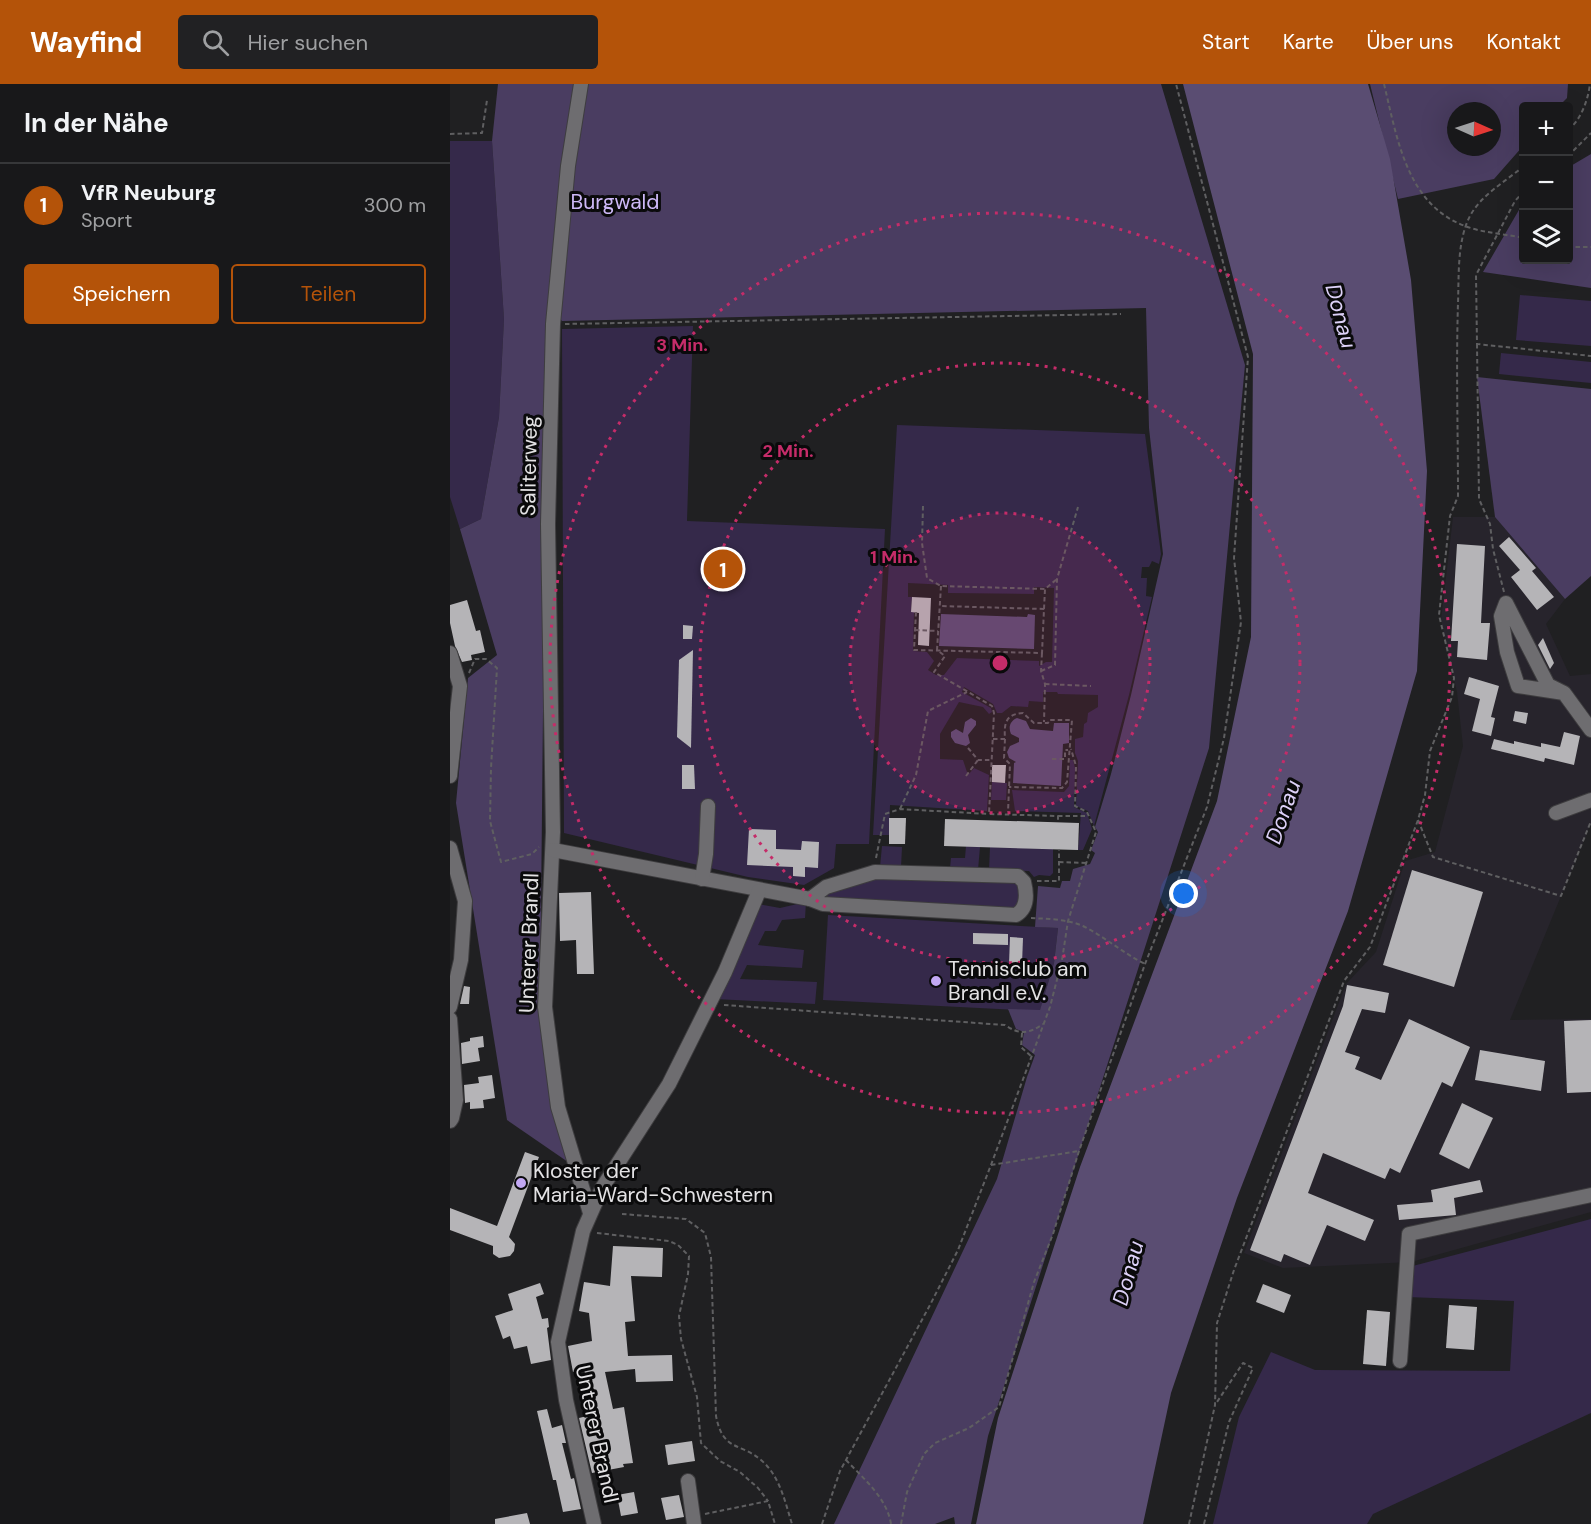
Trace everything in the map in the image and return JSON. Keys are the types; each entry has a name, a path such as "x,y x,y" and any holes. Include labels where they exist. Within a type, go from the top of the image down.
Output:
{"street":[{"name":"Saliterweg","path":"553,850 548,524 553,324 568,166 581,84"},
{"path":"1506,603 1501,616 1507,652 1518,686 1564,693"},
{"path":"1506,603 1548,685 1564,693 1591,730"},
{"path":"450,653 460,686 450,776"},
{"path":"1556,813 1591,800"},
{"path":"702,879 706,854 708,807"},
{"path":"450,848 465,901 461,960 450,1007"},
{"path":"553,850 810,899 824,904 1016,915 1023,911 1026,890 1024,882 1018,876 875,872 826,887 810,899"},
{"name":"Unterer Brandl","path":"553,850 545,1007 558,1107 590,1213"},
{"name":"Unterer Brandl","path":"594,1524 566,1400 558,1342 572,1287 582,1231 602,1188 669,1084 725,972 759,891"},
{"path":"450,1019 456,1100 450,1121"},
{"path":"1400,1361 1409,1234 1591,1195"},
{"path":"688,1481 694,1520"}],"path":[{"path":"902,1524 908,1492 924,1454 935,1443 969,1428 999,1407 1034,1282 1053,1234 1079,1151 1145,964 1207,807 1224,738 1241,622 1234,558 1248,357 1176,84"},
{"path":"1384,84 1402,158 1425,199 1452,220 1466,226 1519,237"},
{"path":"1573,127 1583,110 1590,84"},
{"path":"450,134 482,133 487,100"},
{"path":"1573,152 1591,133"},
{"path":"1189,1524 1215,1405 1217,1323 1234,1270 1344,981 1371,947 1418,820 1425,795 1430,751 1452,697 1455,678 1439,615 1450,516 1458,496 1457,335 1460,265 1466,226 1471,214 1486,196 1519,170"},
{"path":"1506,603 1493,549 1490,524 1479,499 1476,275 1519,197"},
{"path":"1573,247 1591,248"},
{"path":"553,324 1121,314"},
{"path":"1477,344 1591,356"},
{"path":"923,506 922,543 927,578 941,586 1045,589 1057,579"},
{"path":"1041,671 1054,665 1057,579 1078,507"},
{"path":"937,650 941,586"},
{"path":"1044,722 1045,684 1041,671 1045,589"},
{"path":"941,606 1044,609"},
{"path":"916,612 914,650 1042,653"},
{"path":"915,630 938,631"},
{"path":"937,650 945,656 934,672 992,706 994,713 989,813"},
{"path":"475,659 486,658 497,668 490,821 501,862 532,854 553,832"},
{"path":"1045,684 1091,686"},
{"path":"900,809 916,775 928,711 967,692"},
{"path":"1008,813 1009,787 1010,764 1004,758 1004,728 1010,716 1023,713 1034,723 1048,723 1049,720 1072,720 1067,782 1062,788 1009,787"},
{"path":"993,739 1005,739"},
{"path":"968,748 978,760"},
{"path":"1052,759 1065,759 1065,750 1070,750"},
{"path":"822,1524 840,1471 953,1259 1044,1023 1062,960 1068,921 1096,832 1087,812 1075,806 1076,766 1070,750"},
{"path":"978,760 992,760"},
{"path":"966,776 978,760"},
{"path":"875,872 878,844 885,814 900,809 1089,816"},
{"path":"1058,816 1058,822"},
{"path":"1418,820 1432,857 1561,896 1591,821"},
{"path":"1026,890 1038,880 1059,882 1059,849"},
{"path":"1059,862 1087,863"},
{"path":"1016,915 1068,921 1082,926 1145,964"},
{"path":"709,1004 1005,1025 1015,1032 1022,1033 1031,1032 1044,1023"},
{"path":"1022,1033 1021,1047 1032,1056"},
{"path":"991,1165 1079,1151"},
{"path":"622,1214 686,1219 705,1233 711,1257 716,1416 719,1428 729,1443 761,1460 772,1472 781,1488 792,1524"},
{"path":"582,1231 669,1241 678,1245 688,1256 688,1274 679,1316 681,1339 697,1397 702,1443 720,1461 740,1472 758,1488 768,1501 775,1524"},
{"path":"1204,1524 1229,1422 1252,1368 1243,1363 1215,1405"},
{"path":"846,1460 874,1490 890,1513 891,1524"},
{"path":"694,1520 768,1501"}],"shaded area":[{"path":"450,141 492,141 504,319 499,417 481,519 460,529 450,497"},
{"path":"1520,295 1591,301 1591,346 1516,340"},
{"path":"693,326 687,521 885,529 869,844 836,844 834,868 804,885 748,877 564,833 562,329"},
{"path":"1501,353 1591,362 1591,383 1499,374"},
{"path":"897,425 1145,434 1161,554 1159,564 1152,561 1149,567 1142,567 1141,578 1147,578 1146,596 1152,597 1094,826 1088,811 1076,806 1078,761 1075,753 1075,739 1083,737 1088,713 1098,707 1098,695 1043,692 1043,702 1029,701 1028,707 1011,706 1002,713 997,713 993,704 964,687 962,692 991,708 992,712 989,714 983,707 959,702 940,734 940,759 963,760 969,774 974,768 989,775 987,811 890,805 889,835 873,835","holes":["908,583 948,585 948,593 1034,594 1034,587 1054,588 1052,662 1039,666 1039,661 957,658 944,675 936,675 928,670 934,661 927,652 913,651 914,612 911,612 912,597 908,597"]},
{"path":"1453,517 1495,517 1565,599 1546,624 1570,676 1591,674 1591,823 1510,1020 1591,1019 1591,1212 1411,1262 1283,1268 1244,1253 1346,984 1376,952 1405,861 1435,852 1463,746 1457,692 1441,620"},
{"path":"1070,760 1073,760 1075,768 1074,807 1087,813 1092,829 1083,850 1078,850 1081,813 1015,811 1012,790 1064,792 1069,786"},
{"path":"992,782 1007,783 1006,800 991,800"},
{"path":"882,846 902,847 901,867 880,867"},
{"path":"966,846 980,847 978,870 950,868 951,858 965,858"},
{"path":"990,847 1053,849 1053,873 1050,876 1034,877 1029,871 989,870"},
{"path":"875,874 1017,879 1023,887 1016,912 824,902 823,897 829,890"},
{"path":"806,902 805,918 782,920 776,931 765,931 758,945 804,950 802,968 747,965 740,979 817,982 815,1004 715,999 758,904 780,908"},
{"name":"Tennisclub am Brandl e.V.","path":"828,915 1058,928 1054,963 1040,1011 823,1000"},
{"path":"1591,1219 1591,1413 1373,1514 1367,1524 1213,1524 1239,1417 1271,1352 1315,1370 1510,1371 1514,1301 1407,1297 1409,1267"}],"green space":[{"name":"Burgwald","path":"498,84 1161,84 1245,365 1209,748 988,1436 971,1524 955,1524 954,1517 935,1524 834,1524 997,1179 1035,1055 1022,1045 1024,1032 1016,1029 1008,1009 1040,1010 1054,963 1058,928 1035,927 1038,886 1060,888 1062,881 1070,881 1073,869 1090,864 1095,853 1091,850 1098,832 1095,827 1131,695 1163,554 1149,428 1146,308 562,321 559,317 547,318 540,1008 568,1162 507,1120 456,803 468,678 497,655 460,529 481,519 499,417 504,319 492,141"},
{"path":"1370,84 1568,84 1567,98 1563,102 1519,102 1519,151 1494,179 1398,199"},
{"path":"1591,154 1591,288 1483,272 1519,210 1519,264 1573,264 1573,165"},
{"path":"1477,377 1591,389 1591,576 1565,599 1495,517"}],"water":[{"name":"Donau","path":"1183,84 1368,84 1390,159 1411,280 1427,471 1417,671 1348,911 1237,1198 1171,1393 1143,1524 976,1524 998,1418 1080,1167 1217,801 1251,637 1253,354"},
{"path":"941,614 1027,617 1028,614 1035,615 1034,649 939,646"},
{"path":"971,718 976,721 976,725 968,735 970,743 966,746 955,743 951,732 956,729 963,733 965,722"},
{"path":"1017,718 1026,721 1030,729 1053,731 1054,723 1069,723 1069,743 1063,744 1061,786 1013,783 1014,763 1016,762 1009,758 1007,752 1010,746 1019,742 1019,738 1011,734 1010,729 1010,724"}],"building":[{"path":"1509,537 1536,568 1532,571 1554,597 1537,610 1511,577 1520,570 1499,546"},
{"path":"1457,544 1485,546 1481,623 1490,623 1487,660 1457,657 1458,641 1451,641"},
{"path":"912,597 931,598 929,646 918,645 919,613 911,612"},
{"path":"467,600 476,631 480,630 485,652 471,655 472,660 462,662 455,646 450,623 450,605"},
{"path":"683,625 693,626 692,639 683,639"},
{"path":"1543,638 1554,663 1550,669 1538,645"},
{"path":"693,650 691,748 677,737 679,660"},
{"path":"1469,677 1499,686 1491,717 1495,718 1491,736 1472,731 1480,699 1464,694"},
{"path":"1515,711 1528,713 1526,724 1513,721"},
{"path":"1564,732 1580,736 1574,765 1545,758 1544,762 1491,749 1494,739 1514,744 1514,741 1541,747 1541,743 1560,747"},
{"path":"682,765 694,765 695,789 682,789"},
{"path":"992,765 1006,765 1005,783 992,782"},
{"path":"889,818 906,818 905,844 889,844"},
{"path":"945,819 1079,823 1078,850 944,846"},
{"path":"749,829 776,830 776,849 801,850 802,841 819,842 818,868 805,867 805,877 793,876 793,867 747,865"},
{"path":"1412,870 1483,892 1454,987 1383,965"},
{"path":"591,892 594,974 577,974 576,940 560,941 559,893"},
{"path":"973,933 1008,934 1008,945 973,944"},
{"path":"1010,937 1023,938 1022,964 1009,964"},
{"path":"1347,985 1389,993 1385,1013 1362,1009 1345,1052 1360,1057 1355,1069 1381,1080 1409,1019 1470,1047 1452,1087 1442,1082 1400,1173 1390,1168 1385,1179 1323,1153 1308,1193 1374,1220 1365,1241 1327,1225 1310,1265 1284,1254 1281,1262 1250,1250 1343,1006"},
{"path":"464,986 470,987 469,1004 460,1004"},
{"path":"1591,1020 1591,1092 1567,1093 1564,1021"},
{"path":"483,1036 484,1047 478,1048 480,1061 462,1064 461,1043 470,1041 470,1038"},
{"path":"1480,1050 1545,1061 1541,1091 1475,1080"},
{"path":"492,1075 495,1098 483,1100 484,1108 470,1109 470,1102 465,1103 464,1085 479,1083 478,1077"},
{"path":"1462,1103 1493,1118 1469,1169 1439,1154"},
{"name":"Kloster der Maria-Ward-Schwestern","path":"525,1152 539,1157 509,1237 515,1244 514,1251 510,1256 499,1258 493,1254 493,1246 450,1230 450,1208 497,1226"},
{"path":"1480,1180 1483,1192 1454,1198 1456,1215 1399,1220 1397,1205 1433,1202 1431,1190"},
{"path":"613,1246 663,1248 662,1277 631,1276 635,1321 625,1322 628,1356 672,1355 673,1381 636,1382 635,1369 605,1372 613,1409 624,1407 633,1463 592,1473 579,1418 587,1416 583,1397 590,1396 584,1369 573,1372 568,1346 592,1341 589,1313 579,1311 584,1282 610,1286"},
{"path":"540,1283 544,1294 536,1297 542,1319 548,1318 551,1360 531,1364 527,1346 514,1349 510,1336 503,1339 495,1316 513,1310 508,1294"},
{"path":"1263,1284 1291,1295 1284,1313 1256,1302"},
{"path":"1449,1305 1477,1307 1474,1350 1446,1348"},
{"path":"1367,1310 1390,1312 1386,1366 1363,1364"},
{"path":"547,1409 552,1428 562,1425 566,1443 562,1443 571,1479 574,1478 581,1509 563,1512 537,1411"},
{"path":"692,1441 695,1461 668,1465 665,1445"},
{"path":"634,1492 638,1513 621,1516 617,1495"},
{"path":"679,1495 684,1517 666,1520 661,1498"},
{"path":"527,1513 530,1524 495,1524 495,1519"}],"place":[{"name":"VfR Neuburg","path":"723,569"},
{"name":"Tennisclub am Brandl e.V.","path":"936,981"},
{"name":"Kloster der Maria-Ward-Schwestern","path":"521,1183"}]}
